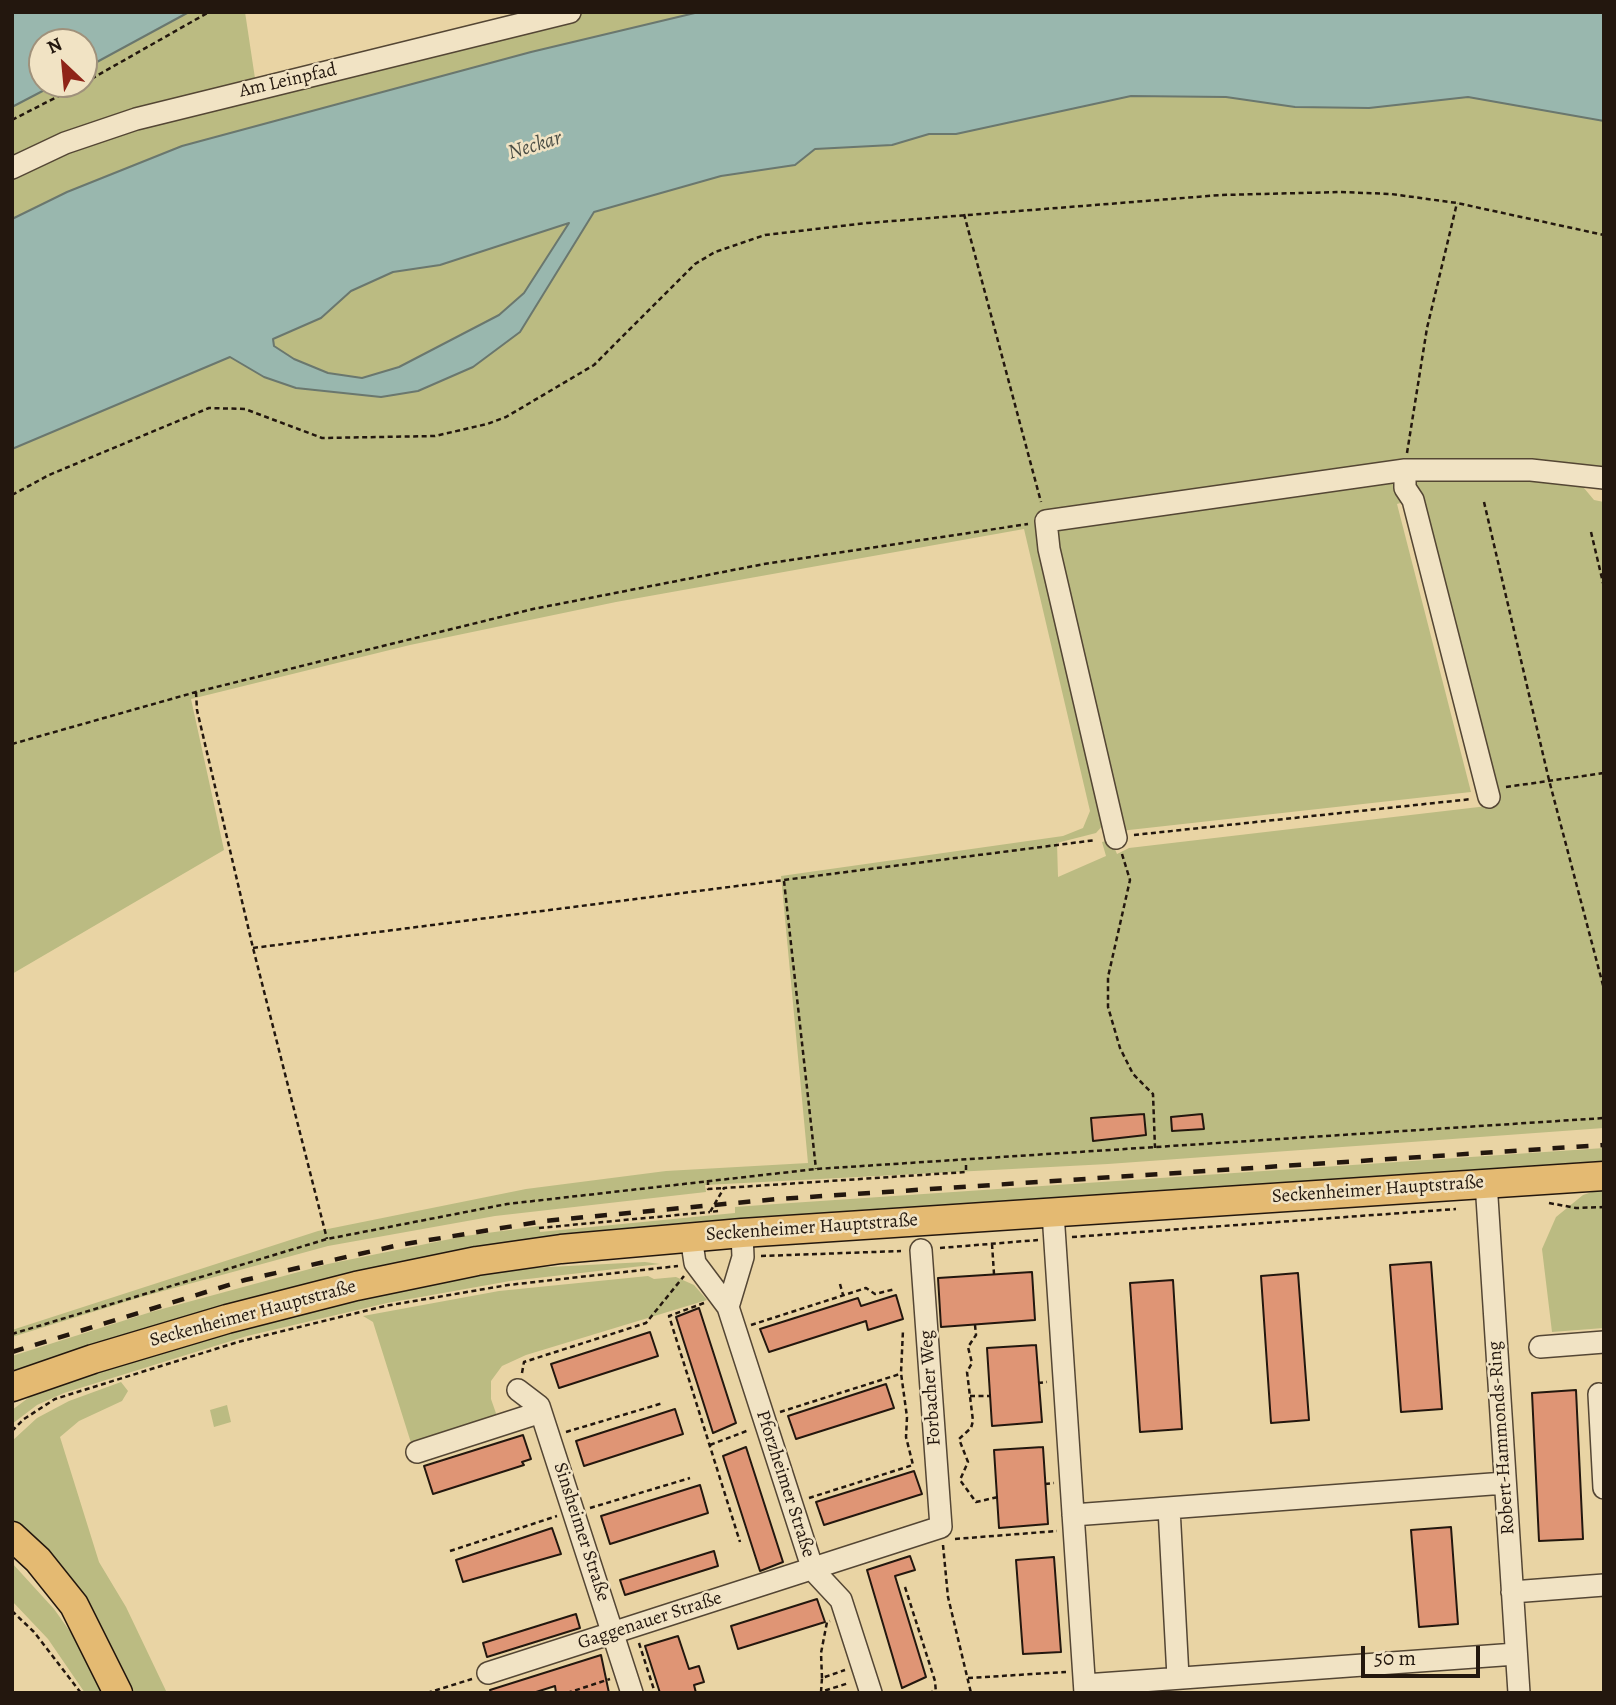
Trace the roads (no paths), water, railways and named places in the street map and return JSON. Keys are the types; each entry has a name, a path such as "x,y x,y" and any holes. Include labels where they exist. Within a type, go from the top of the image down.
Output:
{"main road":[{"name":"Seckenheimer Hauptstraße","path":"12,1400 25,1383 93,1359 227,1319 356,1286 477,1261 561,1249 693,1250 1054,1226 1486,1192 1604,1176"},
{"path":"12,1536 38,1560 74,1605 118,1693"},
{"path":"12,1556 34,1576 102,1660"}],"street":[{"name":"Am Leinpfad","path":"12,168 65,143 136,119 549,15 570,12"},
{"path":"1405,470 1405,488 1413,500 1489,792"},
{"path":"1116,838 1049,549 1046,521 1405,470 1531,470 1604,478"},
{"name":"Robert-Hammonds-Ring","path":"1486,1192 1519,1693"},
{"path":"1054,1226 1084,1683 1516,1654"},
{"path":"724,1302 742,1245"},
{"name":"Pforzheimer Straße","path":"693,1250 724,1302 813,1570 841,1600 866,1678"},
{"name":"Forbacher Weg","path":"813,1570 942,1534 921,1250"},
{"path":"1540,1347 1604,1342"},
{"name":"Sinsheimer Straße","path":"518,1390 539,1406 624,1629 629,1684"},
{"path":"1599,1394 1604,1488"},
{"path":"417,1451 541,1412"},
{"path":"1074,1523 1169,1508 1505,1483"},
{"path":"1169,1508 1178,1677"},
{"name":"Gaggenauer Straße","path":"488,1673 813,1570"},
{"path":"1512,1592 1604,1585"}],"water":[{"path":"12,12 189,12 98,61 98,28 28,28 29,98 12,107"},
{"name":"Neckar","path":"699,12 1604,12 1604,121 1468,97 1369,108 1295,107 1226,97 1131,96 956,134 929,134 892,145 815,149 795,165 721,176 594,212 520,332 473,367 418,391 381,397 296,388 264,377 230,357 12,449 12,219 67,192 182,146 531,52","holes":["569,223 524,293 499,315 399,367 362,378 328,373 294,359 274,346 273,339 321,318 351,291 393,272 440,265"]}],"railway":[{"path":"12,1352 245,1280 399,1245 544,1221 778,1199 1604,1145"}]}
